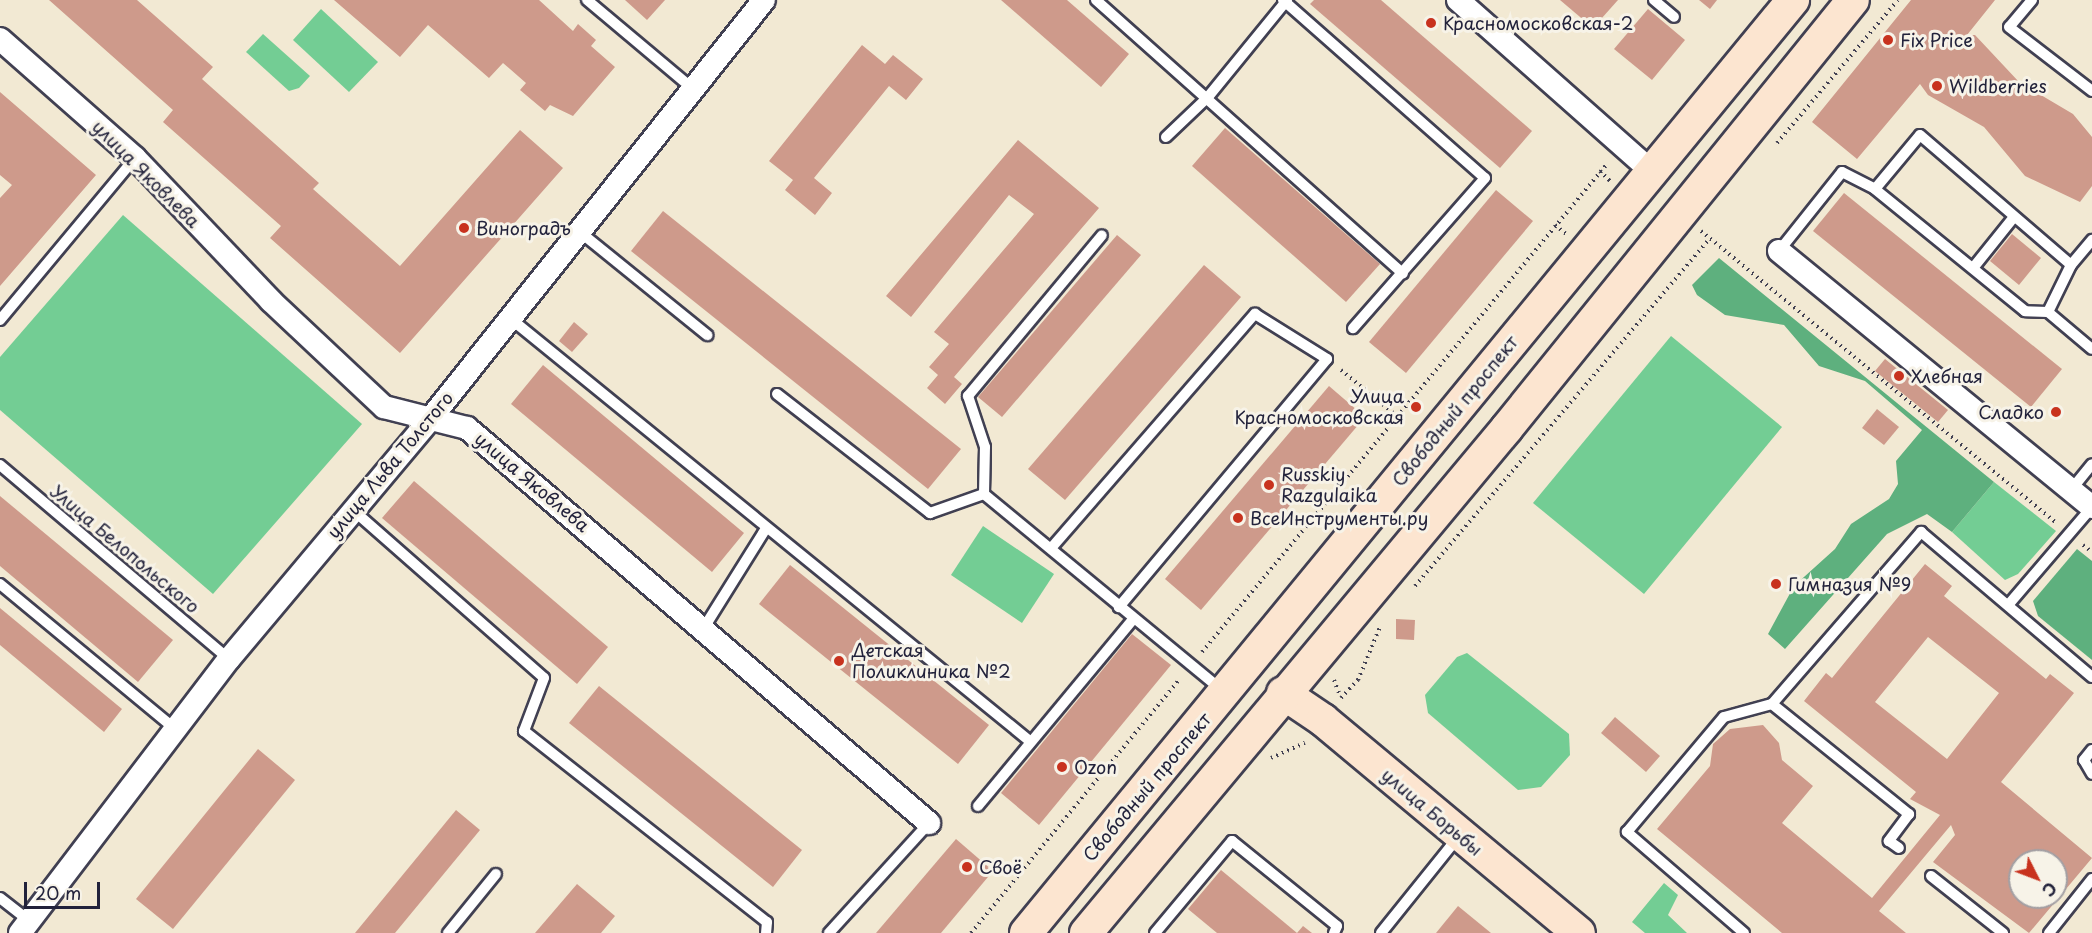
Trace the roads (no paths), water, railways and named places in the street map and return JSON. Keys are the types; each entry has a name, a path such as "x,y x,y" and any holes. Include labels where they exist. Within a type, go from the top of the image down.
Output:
{"main road":[{"name":"Свободный проспект","path":"1026,933 1793,0"},
{"path":"1086,933 1283,693 1507,428 1691,218 1853,0"},
{"path":"1651,171 1691,218"},
{"name":"улица Борьбы","path":"1283,693 1323,720 1459,836 1579,933"}],"street":[{"name":"улица Льва Толстого","path":"25,927 174,728 229,659 431,418 764,0"},
{"path":"1458,0 1651,171"},
{"name":"улица Яковлева","path":"0,39 135,158 271,301 384,407 467,428 705,626 929,823"},
{"path":"1779,251 2092,507"}],"lane":[{"path":"587,0 693,89"},
{"path":"1095,0 1208,97 1403,274"},
{"path":"1654,0 1674,17"},
{"path":"2032,0 2009,27 2092,91"},
{"path":"1166,137 1208,97 1285,1 1485,178 1403,274 1353,328"},
{"path":"1875,189 1920,135 2013,218 2071,265"},
{"path":"0,320 135,158"},
{"path":"1779,251 1842,172 1875,189 2025,311 2048,312 2092,349"},
{"path":"1973,268 2013,218"},
{"path":"580,232 707,335"},
{"path":"984,494 985,447 968,396 1102,235"},
{"path":"2048,312 2071,265 2092,240"},
{"path":"1053,546 1255,314 1327,359 1119,607"},
{"path":"511,319 765,530 1031,742"},
{"path":"777,394 930,513 984,494"},
{"path":"2071,490 2092,464"},
{"name":"Улица Белопольского","path":"0,465 229,659"},
{"path":"984,494 1053,546 1133,619 1190,667 1225,692"},
{"path":"2009,604 2092,507"},
{"path":"353,510 544,678 524,731 767,922 766,933"},
{"path":"705,626 765,530"},
{"path":"1744,933 1627,832 1724,717 1772,704 1921,532 2009,604 2092,677"},
{"path":"0,584 174,728"},
{"path":"978,806 1133,619"},
{"path":"1772,704 1909,814 1889,841 1899,848"},
{"path":"2092,750 2084,760 2092,774"},
{"path":"829,933 929,823"},
{"path":"1381,933 1459,836"},
{"path":"1155,933 1232,840 1337,926 1334,933"},
{"path":"448,933 496,874"},
{"path":"1931,876 2003,933"},
{"path":"2049,933 2092,879"},
{"path":"0,898 25,927"}],"place":[{"name":"Красномосковская-2","path":"1431,23"},
{"name":"Fix Price","path":"1888,40"},
{"name":"Wildberries","path":"1937,86"},
{"name":"Виноградъ","path":"464,228"},
{"name":"Хлебная","path":"1899,376"},
{"name":"Улица Красномосковская","path":"1416,407"},
{"name":"Сладко","path":"2056,412"},
{"name":"Russkiy Razgulaika","path":"1269,485"},
{"name":"ВсеИнструменты.ру","path":"1238,518"},
{"name":"Гимназия №9","path":"1776,584"},
{"name":"Детская Поликлиника №2","path":"839,661"},
{"name":"Ozon","path":"1062,767"},
{"name":"Своё","path":"967,867"}]}
